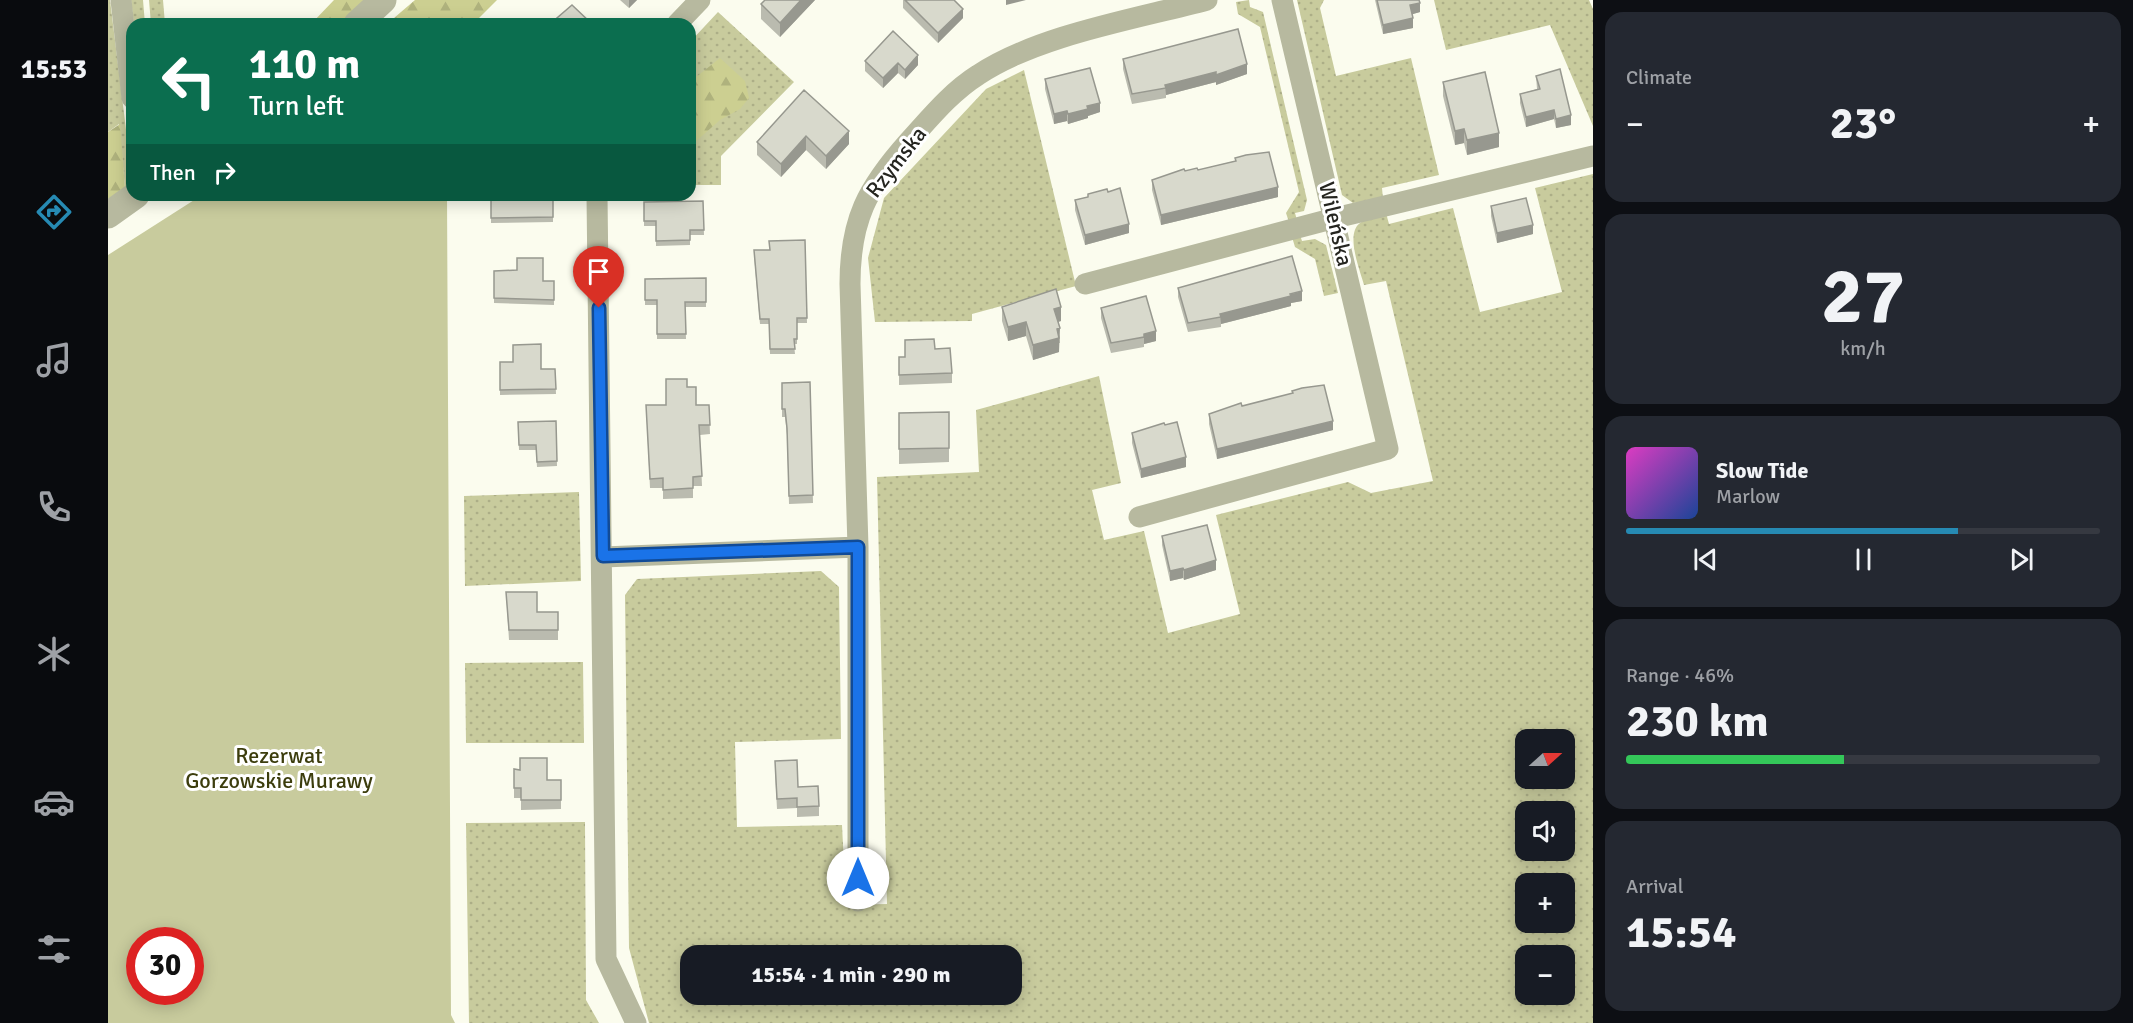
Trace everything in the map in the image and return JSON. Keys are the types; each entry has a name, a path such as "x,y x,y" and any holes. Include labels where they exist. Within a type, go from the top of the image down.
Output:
{"street":[{"path":"121,0 126,45"},
{"path":"363,18 382,0"},
{"path":"683,18 700,0"},
{"name":"Rzymska","path":"858,901 858,547 850,258 858,216 875,182 932,116 961,87 1001,61 1037,45 1207,0"},
{"name":"Wileńska","path":"1138,517 1388,449 1282,0"},
{"path":"1085,284 1335,218 1593,156"},
{"path":"108,215 128,201"},
{"path":"597,201 606,959 636,1023"},
{"path":"603,556 858,547"}],"green space":[{"path":"108,0 110,0 126,129 125,188 119,124 108,132"},
{"path":"131,0 143,0 144,18 133,18"},
{"path":"149,0 163,0 164,18 150,18"},
{"path":"334,0 371,0 351,18 317,18"},
{"path":"415,0 497,0 479,18 394,18"},
{"path":"1249,0 1250,7 1263,12 1307,200 1304,211 1295,213 1297,220 1289,222 1286,213 1299,192 1260,27 1238,14 1236,2"},
{"path":"1297,0 1324,0 1320,8 1336,76 1411,58 1439,175 1382,188 1383,199 1353,203 1342,195"},
{"path":"1434,0 1589,0 1593,9 1593,126 1550,25 1446,50"},
{"path":"718,12 794,82 721,156 721,185 696,185 696,36"},
{"path":"720,58 745,81 749,98 740,109 720,120 696,141 696,77"},
{"path":"1024,70 1076,286 972,314 972,321 875,322 868,258 884,198 986,89"},
{"path":"120,124 125,188 108,199 108,132"},
{"path":"1593,174 1593,1023 649,1023 629,948 625,595 637,579 821,571 839,587 841,739 735,742 737,827 842,825 846,905 887,904 877,477 979,472 976,410 1099,376 1121,483 1092,490 1104,540 1144,531 1168,633 1240,614 1216,515 1348,482 1371,493 1433,481 1386,281 1364,285 1354,243 1356,228 1360,223 1386,213 1389,224 1453,208 1480,312 1562,292 1535,188"},
{"name":"Rezerwat Gorzowskie Murawy","path":"193,201 447,201 451,1015 455,1023 108,1023 108,255"},
{"path":"1300,235 1302,241 1315,239 1326,245 1338,293 1324,296 1315,259 1295,247 1292,237"},
{"path":"579,492 581,581 465,586 464,496"},
{"path":"583,662 584,743 466,743 465,663"},
{"path":"585,822 586,1000 599,1023 469,1023 466,823"}],"building":[{"path":"765,0 801,0 780,23 761,4"},
{"path":"905,0 954,0 963,9 938,33"},
{"path":"1377,0 1419,0 1420,3 1410,5 1413,18 1383,25"},
{"path":"572,5 586,18 557,18"},
{"path":"1238,29 1247,64 1216,75 1216,72 1165,85 1166,88 1132,94 1123,59"},
{"path":"893,31 918,55 905,70 898,63 883,78 865,61"},
{"path":"1090,68 1100,103 1068,114 1067,111 1054,114 1045,79"},
{"path":"1560,69 1571,115 1556,119 1554,110 1526,117 1520,94 1540,89 1536,76"},
{"path":"1485,72 1499,133 1467,140 1464,129 1455,131 1443,82"},
{"path":"804,90 849,131 826,156 806,136 781,164 757,142"},
{"path":"1269,152 1278,187 1161,215 1152,180 1184,169 1185,171 1197,168 1198,170 1236,161 1235,158 1246,155"},
{"path":"1120,188 1129,224 1085,235 1075,200 1088,197 1088,194"},
{"path":"1526,198 1533,225 1497,233 1491,206"},
{"path":"491,201 553,201 553,217 491,218"},
{"path":"703,201 704,230 690,230 690,240 656,241 656,221 644,221 644,202"},
{"path":"805,240 807,318 797,318 795,349 770,349 769,319 760,319 754,250 770,250 769,241"},
{"path":"1292,256 1302,291 1290,294 1291,296 1220,314 1221,317 1188,323 1178,288"},
{"path":"517,258 543,258 543,281 554,281 554,300 494,298 494,271 517,270"},
{"path":"706,278 706,302 685,302 686,334 657,334 657,300 645,300 645,279"},
{"path":"1056,289 1061,307 1054,309 1060,328 1057,329 1059,338 1033,345 1026,322 1008,327 1002,307"},
{"path":"1146,296 1156,331 1144,334 1144,337 1111,343 1101,308"},
{"path":"934,339 935,349 950,348 952,373 899,375 899,357 905,357 905,340"},
{"path":"541,344 541,369 555,369 556,389 500,390 500,362 513,362 513,345"},
{"path":"666,379 687,379 687,387 696,387 696,405 709,405 710,425 699,425 702,476 693,477 693,488 663,490 663,478 650,479 646,405 666,405"},
{"path":"810,382 813,495 789,496 787,428 785,409 782,409 782,383"},
{"path":"1324,385 1333,421 1217,449 1209,414 1241,403 1242,406 1293,393 1292,391 1302,388"},
{"path":"949,412 949,448 899,449 899,413"},
{"path":"556,421 557,461 537,462 536,445 519,445 518,422"},
{"path":"1177,422 1186,457 1141,469 1132,433 1164,423 1165,425"},
{"path":"1207,525 1216,560 1184,570 1183,568 1170,571 1162,536"},
{"path":"506,592 537,592 537,612 558,612 558,630 509,630"},
{"path":"520,758 547,758 547,780 561,780 561,800 521,800 521,788 514,788 514,769 520,770"},
{"path":"797,760 798,787 818,786 819,806 797,807 797,798 777,799 775,761"}],"route":[{"path":"599,308 603,556 858,547 858,878"}]}
